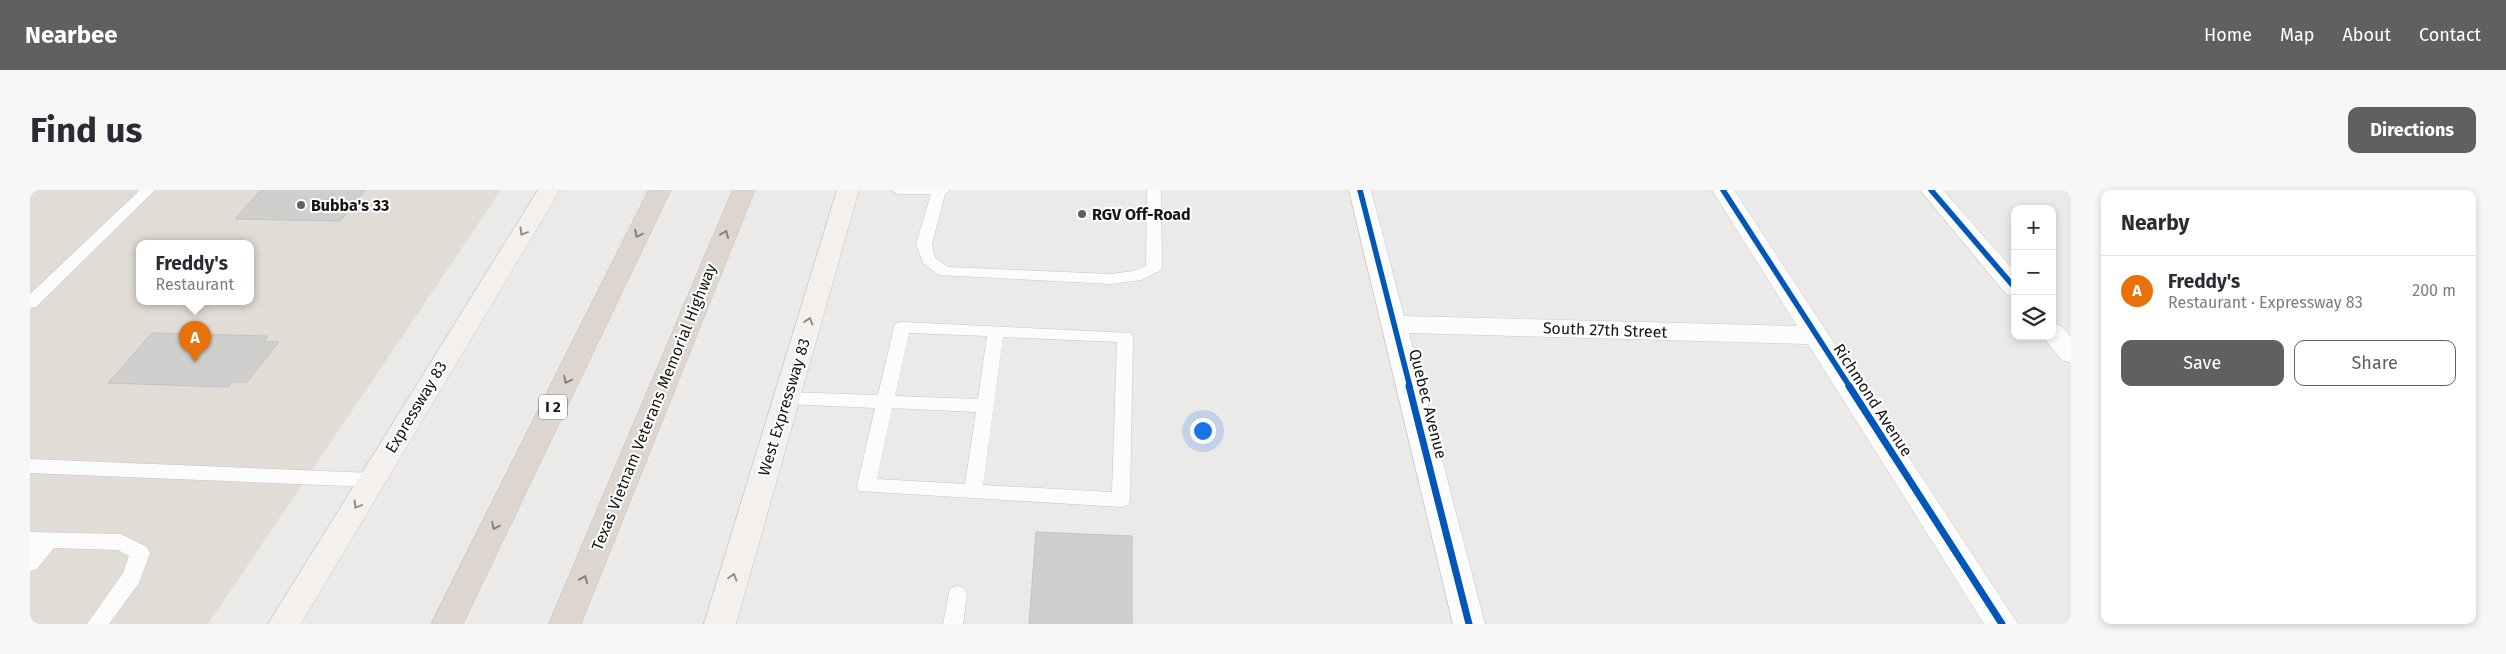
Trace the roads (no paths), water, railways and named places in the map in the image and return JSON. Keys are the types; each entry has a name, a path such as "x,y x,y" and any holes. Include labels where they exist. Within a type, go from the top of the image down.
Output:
{"highway":[{"name":"I 2","path":"447,624 660,190"},
{"name":"Texas Vietnam Veterans Memorial Highway","path":"565,624 744,190"}],"main road":[{"name":"Expressway 83","path":"284,624 549,190"},
{"name":"West Expressway 83","path":"720,624 848,190"}],"street":[{"name":"Quebec Avenue","path":"1360,190 1469,624"},
{"name":"Richmond Avenue","path":"1722,190 2002,624"},
{"path":"1931,190 2011,283"},
{"name":"South 27th Street","path":"1394,324 1815,335"},
{"path":"2056,337 2071,354"}],"lane":[{"path":"30,303 148,190"},
{"path":"898,190 940,190 924,244 928,260 944,272 1111,279 1136,276 1154,268 1154,190"},
{"path":"902,327 996,331 1125,337 1121,500 866,486 902,327"},
{"path":"973,492 996,331"},
{"path":"786,398 986,406"},
{"path":"30,466 372,480"},
{"path":"30,563 39,540 121,542 140,553 132,577 97,624"},
{"path":"953,624 957,594"}],"place":[{"name":"Bubba's 33","path":"301,205"},
{"name":"RGV Off-Road","path":"1082,214"},
{"name":"Freddy's","path":"195,362"}]}
